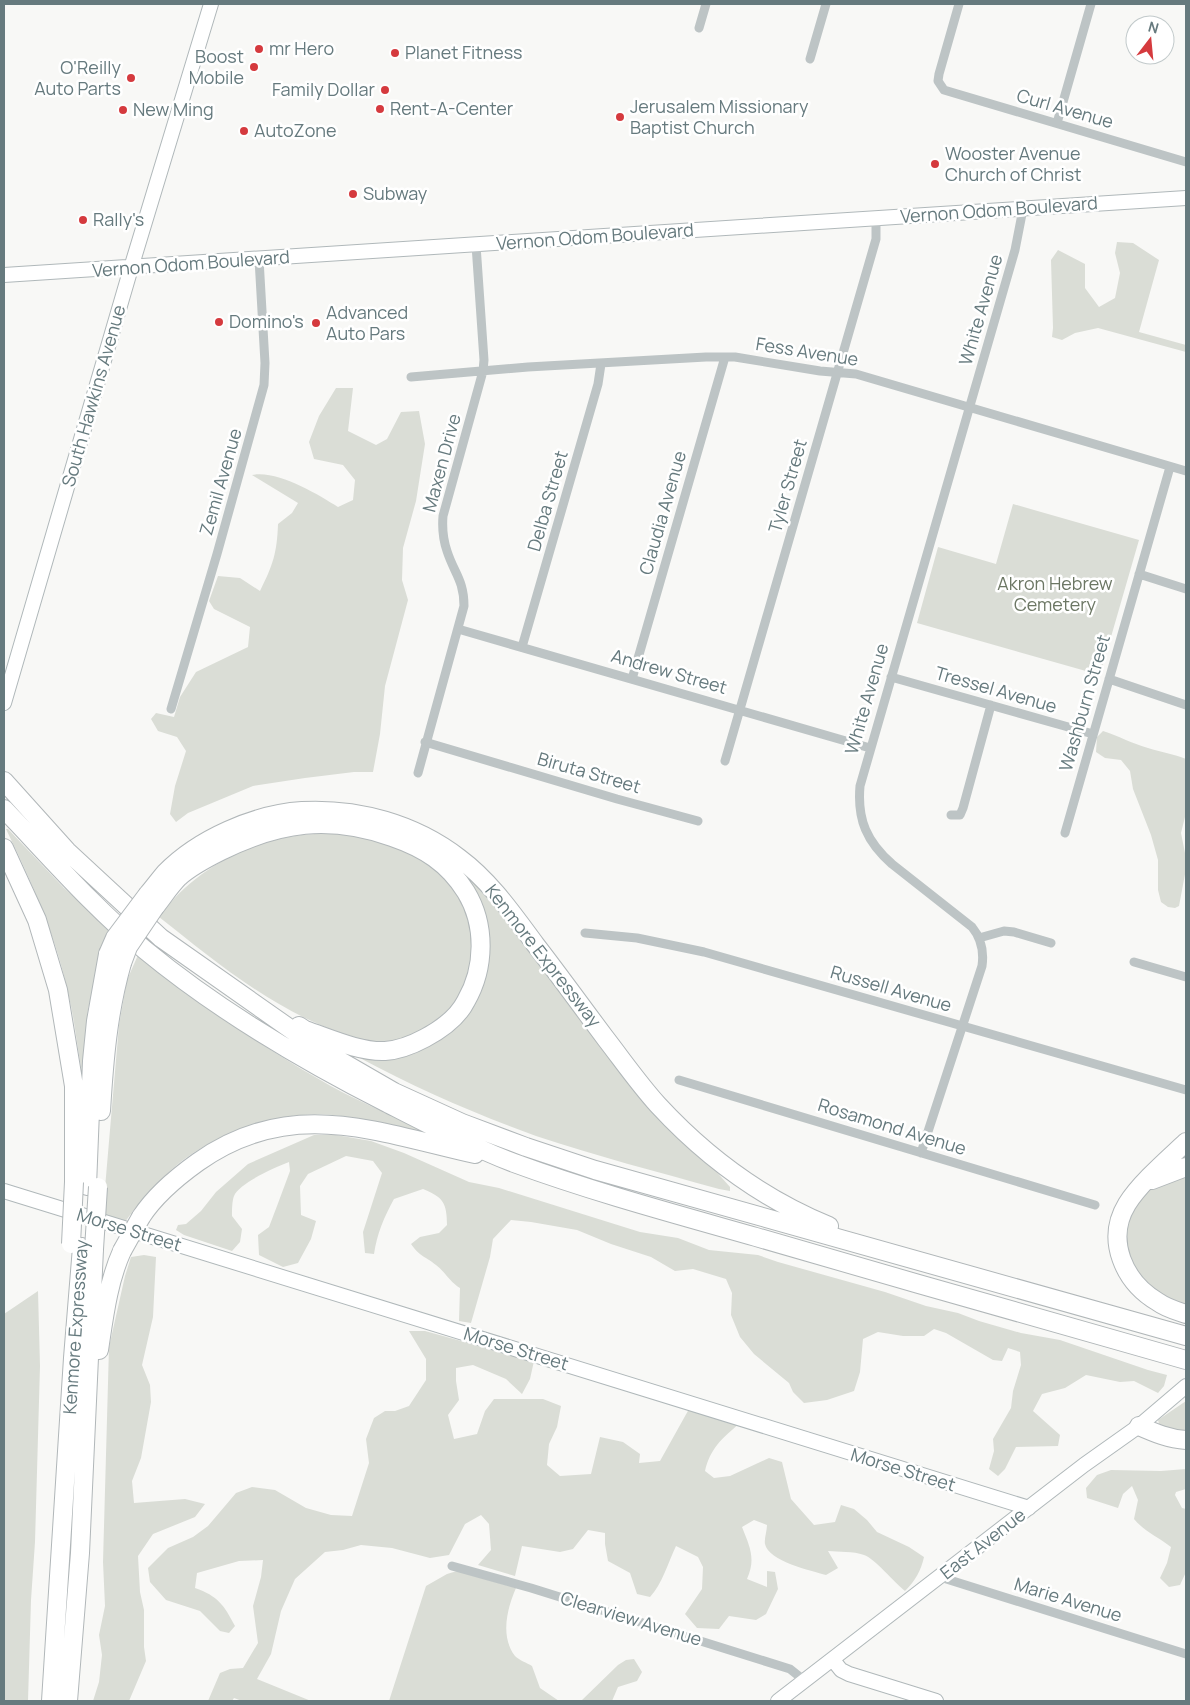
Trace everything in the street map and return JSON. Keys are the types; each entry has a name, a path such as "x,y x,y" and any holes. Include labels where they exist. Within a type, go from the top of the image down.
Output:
{"highway":[{"path":"5,783 67,851 161,938 316,1047 394,1092 462,1123 594,1170 1186,1336"},
{"path":"4,809 105,916 147,952 206,996 256,1030 344,1081 432,1126 512,1162"},
{"name":"Kenmore Expressway","path":"151,900 166,872 186,856 214,837 268,816 323,810 357,814 382,820 419,833 461,859 487,884 511,912 640,1085 683,1131 704,1150 741,1179 809,1218 901,1255"},
{"path":"51,1701 63,1508 64,1397 82,1246 92,1061 96,1022 115,959 115,938 151,900 207,858 241,841 275,829 313,823 345,825 382,834 414,845 438,860 453,874 474,907 479,924 481,942 477,975 466,1002 445,1025 432,1034 402,1049 384,1051 351,1046 305,1030 196,962"},
{"path":"4,848 37,920 58,990 74,1086 86,1185 82,1246 85,1435"},
{"path":"85,1435 106,1307 116,1264 146,1208 170,1184 215,1150 245,1137 286,1126 330,1124 361,1127 512,1162 623,1199 855,1267 1186,1360"},
{"path":"1186,1142 1145,1183 1128,1204 1120,1220 1118,1238 1121,1261 1132,1280 1143,1292 1159,1303 1186,1314"},
{"path":"1145,1183 1186,1167"},
{"path":"1139,1426 1160,1435 1186,1440"},
{"name":"Kenmore Expressway","path":"68,1701 80,1553 85,1435"}],"street":[{"name":"South Hawkins Avenue","path":"4,702 131,268 211,4"},
{"path":"699,28 706,4"},
{"path":"810,59 826,4"},
{"name":"Curl Avenue","path":"959,4 940,66 938,81 944,90 1186,162"},
{"path":"1057,123 1091,4"},
{"name":"Vernon Odom Boulevard","path":"4,275 1186,198"},
{"name":"White Avenue","path":"979,938 972,927 883,856 865,831 860,814 859,795 863,770 1015,250 1023,209"},
{"name":"Tyler Street","path":"725,761 876,239 876,218"},
{"name":"Maxen Drive","path":"418,773 464,606 463,586 447,553 444,540 443,516 483,371 484,360 476,245"},
{"name":"Zemil Avenue","path":"171,709 264,385 266,363 259,259"},
{"name":"Fess Avenue","path":"411,377 725,357 856,374 1186,471"},
{"name":"Claudia Avenue","path":"632,679 725,357"},
{"name":"Delba Street","path":"522,647 598,384 601,364"},
{"name":"Washburn Street","path":"1065,832 1170,467"},
{"path":"1139,574 1186,589"},
{"name":"Andrew Street","path":"458,629 870,748"},
{"name":"Tressel Avenue","path":"891,677 1093,734"},
{"path":"1109,679 1186,704"},
{"path":"951,816 960,815 963,808 991,705"},
{"name":"Biruta Street","path":"425,742 698,821"},
{"path":"921,1153 982,966 983,952 979,938 1004,931 1014,932 1051,943"},
{"name":"Russell Avenue","path":"585,933 637,938 704,952 1186,1090"},
{"path":"1134,962 1186,977"},
{"name":"Rosamond Avenue","path":"679,1080 1095,1205"},
{"name":"Morse Street","path":"4,1191 1028,1508"},
{"name":"East Avenue","path":"778,1701 1084,1465 1139,1426 1184,1388"},
{"name":"Clearview Avenue","path":"452,1566 531,1588 790,1669 805,1681"},
{"name":"Marie Avenue","path":"940,1577 1186,1654"},
{"path":"833,1660 841,1670 849,1674 936,1701"}],"green space":[{"path":"1117,242 1133,243 1159,260 1139,332 1186,345 1186,352 1098,328 1075,333 1062,340 1052,337 1051,260 1058,250 1085,264 1085,288 1099,307 1115,298 1120,273 1115,253"},
{"path":"336,388 353,388 348,431 376,445 387,439 401,412 419,411 425,444 416,501 403,548 402,580 408,600 385,686 380,734 373,772 354,772 253,786 188,813 176,822 170,814 175,786 186,751 177,737 158,731 151,719 156,713 174,717 180,697 196,672 248,647 250,627 214,609 209,601 218,576 240,578 260,591 274,559 278,524 292,513 298,503 252,475 273,476 297,484 338,507 353,500 355,480 343,465 314,459 309,442 319,416"},
{"name":"Akron Hebrew Cemetery","path":"1013,504 1139,540 1100,675 917,623 938,547 996,564"},
{"path":"1103,731 1142,746 1186,759 1186,813 1181,833 1186,858 1186,869 1179,906 1175,908 1168,907 1161,902 1158,890 1158,860 1151,835 1133,789 1130,771 1121,760 1105,758 1096,752 1097,737"},
{"path":"6,829 64,888 112,931 88,1009 82,1072 71,1006 58,953 34,890"},
{"path":"329,833 371,838 398,847 424,860 439,870 451,882 460,895 466,910 471,925 471,957 468,973 457,1001 449,1011 432,1025 406,1039 387,1044 373,1043 324,1027 299,1015 249,986 159,917 186,887 202,874 237,854 275,840 299,835"},
{"path":"454,862 494,902 603,1050 645,1102 664,1124 714,1169 730,1187 730,1191 627,1164 536,1136 446,1100 358,1057 360,1055 398,1057 419,1051 431,1045 456,1027 466,1016 481,990 487,961 488,926 483,910"},
{"path":"138,955 226,1020 271,1050 330,1086 428,1132 427,1134 368,1120 333,1115 298,1115 263,1122 213,1141 188,1156 158,1182 125,1222 104,1216 119,1025 127,980"},
{"path":"314,1135 336,1135 371,1141 404,1153 469,1182 499,1188 640,1232 678,1238 709,1250 758,1255 1021,1333 1060,1340 1167,1375 1164,1386 1158,1393 1134,1381 1120,1382 1086,1375 1065,1388 1042,1394 1033,1411 1060,1435 1058,1446 1016,1447 1005,1469 998,1476 989,1469 994,1451 993,1439 1011,1408 1013,1391 1021,1365 1020,1352 1008,1348 1002,1361 993,1360 946,1333 934,1329 924,1336 903,1336 878,1332 863,1339 860,1372 854,1391 827,1400 804,1403 793,1392 789,1383 754,1354 740,1337 731,1315 732,1293 726,1279 693,1269 675,1271 651,1257 577,1230 511,1220 493,1239 490,1257 471,1323 459,1321 460,1288 436,1265 417,1252 411,1244 420,1237 439,1233 447,1225 445,1206 439,1198 423,1189 394,1199 381,1226 374,1254 365,1253 363,1232 382,1173 373,1161 346,1156 308,1174 300,1186 301,1215 316,1221 311,1239 298,1263 283,1267 259,1255 258,1235 269,1227 290,1171 289,1162 250,1181 237,1191 232,1203 232,1216 242,1229 240,1242 232,1251 184,1235 176,1230 178,1225 186,1224 201,1211 216,1192 248,1164"},
{"path":"1186,1172 1186,1310 1145,1286 1124,1252 1129,1211 1151,1187"},
{"path":"144,1255 156,1257 153,1317 142,1365 150,1385 151,1402 141,1458 132,1481 134,1503 185,1499 205,1504 195,1517 153,1534 138,1556 140,1592 144,1610 146,1661 129,1701 93,1701 99,1682 102,1655 99,1635 105,1606 103,1562 109,1347 131,1257"},
{"path":"38,1291 40,1366 28,1701 4,1701 4,1314"},
{"path":"409,1331 425,1331 534,1361 530,1379 522,1394 506,1379 473,1365 456,1368 459,1400 448,1415 454,1439 477,1434 485,1411 494,1399 543,1399 561,1406 557,1427 549,1444 547,1465 560,1476 591,1474 600,1437 623,1442 640,1454 639,1463 660,1461 689,1409 739,1424 713,1450 705,1471 714,1478 730,1476 769,1458 782,1462 791,1499 814,1525 835,1522 841,1505 854,1509 877,1532 909,1547 924,1557 915,1580 905,1591 868,1557 851,1552 828,1551 838,1568 826,1575 801,1568 782,1560 768,1550 765,1544 767,1525 754,1520 742,1527 751,1553 750,1572 747,1579 767,1587 767,1571 775,1572 778,1589 766,1614 756,1620 729,1616 719,1629 697,1628 685,1614 702,1589 703,1567 698,1557 676,1546 661,1580 650,1597 637,1594 630,1573 608,1561 605,1533 588,1530 573,1549 560,1552 522,1546 515,1576 478,1565 491,1550 489,1524 481,1515 465,1524 449,1555 430,1558 392,1548 361,1545 325,1552 295,1579 281,1611 271,1654 257,1679 311,1701 242,1701 234,1698 232,1701 208,1701 220,1673 230,1669 243,1668 258,1643 253,1606 261,1577 263,1560 239,1561 197,1573 195,1588 209,1594 224,1607 235,1626 229,1633 220,1631 200,1611 166,1600 150,1582 148,1568 168,1548 193,1537 208,1526 236,1493 252,1487 275,1490 306,1508 331,1515 352,1516 369,1463 366,1439 374,1418 385,1411 395,1411 409,1406 426,1380 426,1359"},
{"path":"1186,1401 1186,1432 1160,1428 1158,1420"},
{"path":"1186,1469 1186,1489 1176,1492 1175,1495 1182,1508 1186,1509 1186,1572 1180,1585 1169,1587 1160,1578 1167,1563 1171,1547 1134,1519 1138,1500 1132,1486 1123,1494 1118,1508 1087,1498 1086,1488 1097,1475 1111,1470 1161,1471"},
{"path":"457,1571 516,1588 508,1613 506,1631 510,1648 515,1656 532,1666 540,1688 559,1701 389,1701 426,1586 447,1574"},
{"path":"634,1659 642,1672 637,1681 618,1687 612,1701 581,1701 618,1665 626,1660"}],"place":[{"name":"mr Hero","path":"259,49"},
{"name":"Planet Fitness","path":"395,53"},
{"name":"Boost Mobile","path":"254,67"},
{"name":"O'Reilly Auto Parts","path":"131,78"},
{"name":"Family Dollar","path":"385,90"},
{"name":"Rent-A-Center","path":"380,109"},
{"name":"New Ming","path":"123,110"},
{"name":"Jerusalem Missionary Baptist Church","path":"620,117"},
{"name":"AutoZone","path":"244,131"},
{"name":"Wooster Avenue Church of Christ","path":"935,164"},
{"name":"Subway","path":"353,194"},
{"name":"Rally's","path":"83,220"},
{"name":"Domino's","path":"219,322"},
{"name":"Advanced Auto Pars","path":"316,323"}]}
